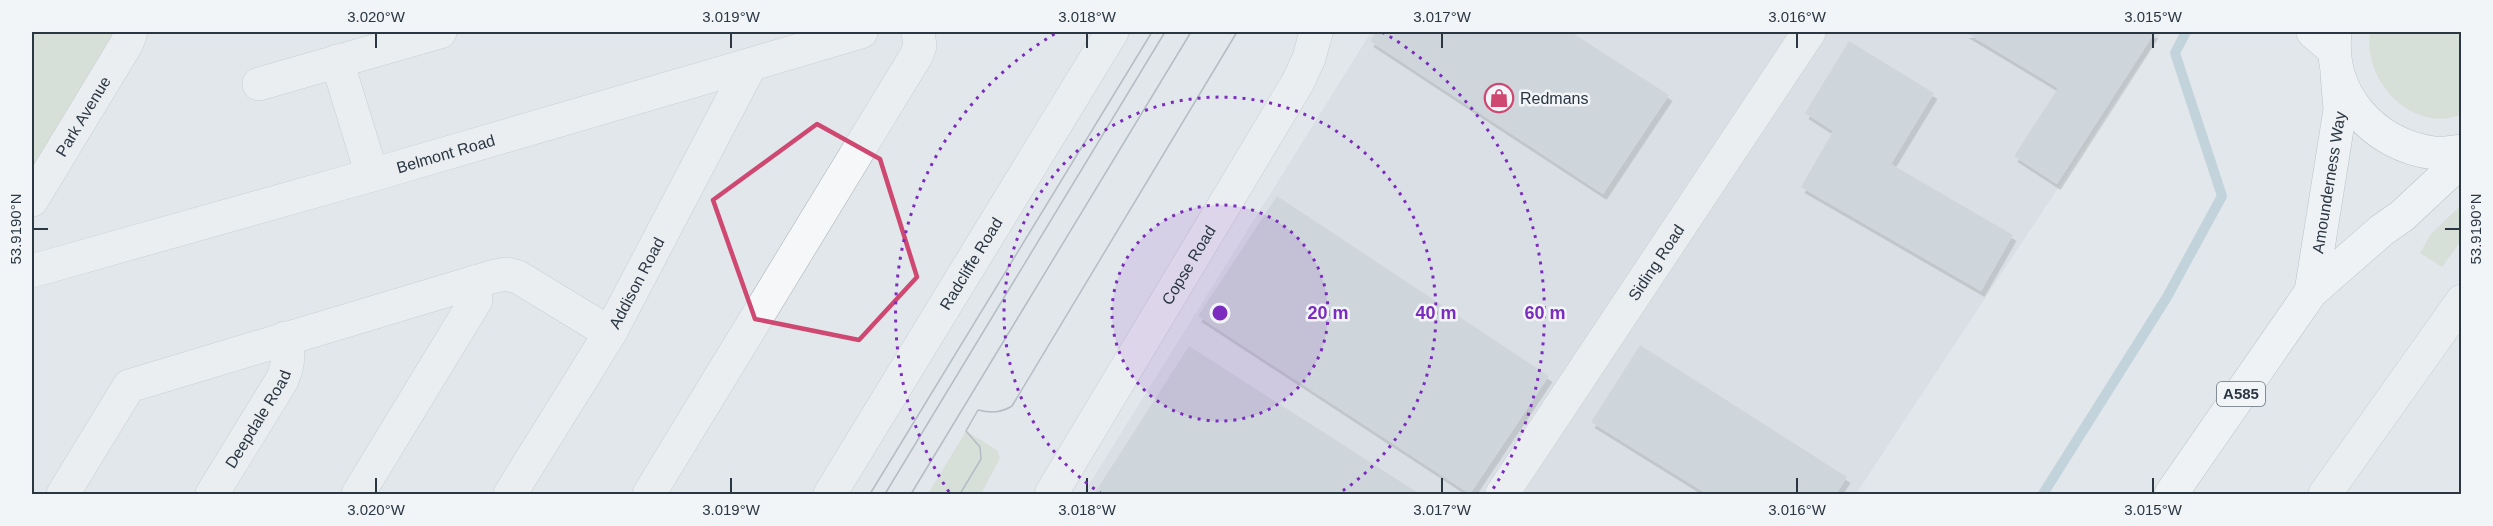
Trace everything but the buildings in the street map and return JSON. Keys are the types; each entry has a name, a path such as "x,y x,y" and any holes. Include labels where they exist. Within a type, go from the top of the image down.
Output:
{"highway":[{"name":"A585","path":"2330,46 2345,93 2357,112 2377,131 2400,145 2436,153 2462,151"},
{"name":"Amounderness Way","path":"2311,292 2340,110 2330,46"},
{"name":"Amounderness Way","path":"2171,495 2311,292 2382,230 2402,216 2462,160"}],"street":[{"name":"Park Avenue","path":"32,200 128,43 131,32"},
{"path":"259,84 440,32"},
{"name":"Belmont Road","path":"32,270 372,175 861,32"},
{"path":"649,495 916,56 920,46 918,32"},
{"name":"Radcliffe Road","path":"830,495 1112,32"},
{"name":"Copse Road","path":"1051,495 1298,82 1309,58 1316,32"},
{"name":"Siding Road","path":"1502,495 1809,32"},
{"path":"337,61 372,175"},
{"name":"Addison Road","path":"510,495 610,333 750,66"},
{"path":"63,495 129,386 474,282 507,274 518,278 610,333"},
{"path":"358,495 476,300 474,282"},
{"path":"2325,495 2462,302"},
{"name":"Deepdale Road","path":"212,495 289,365 285,338"}],"highlighted area":[{"path":"817,124 880,159 917,277 859,340 755,319 713,200"}],"shaded area":[{"path":"1371,32 2161,32 1856,494 1083,494"}],"green space":[{"path":"32,32 131,32 32,188"},
{"path":"2370,32 2461,32 2461,115 2442,119 2424,116 2408,109 2394,98 2382,84 2374,68 2370,50"},
{"path":"2461,205 2461,241 2442,267 2420,253 2431,234"},
{"path":"966,431 997,450 1000,458 981,494 968,494 962,491 960,494 928,494"}],"waterway":[{"path":"2043,494 2167,297 2222,196 2175,53 2186,32"}],"tram line":[{"path":"870,494 1152,32"},
{"path":"885,494 1165,32"},
{"path":"911,494 1191,32"},
{"path":"960,494 981,459 980,447 966,431 978,410 996,412 1012,406 1237,32"}],"place":[{"name":"Redmans","path":"1499,98"}]}
